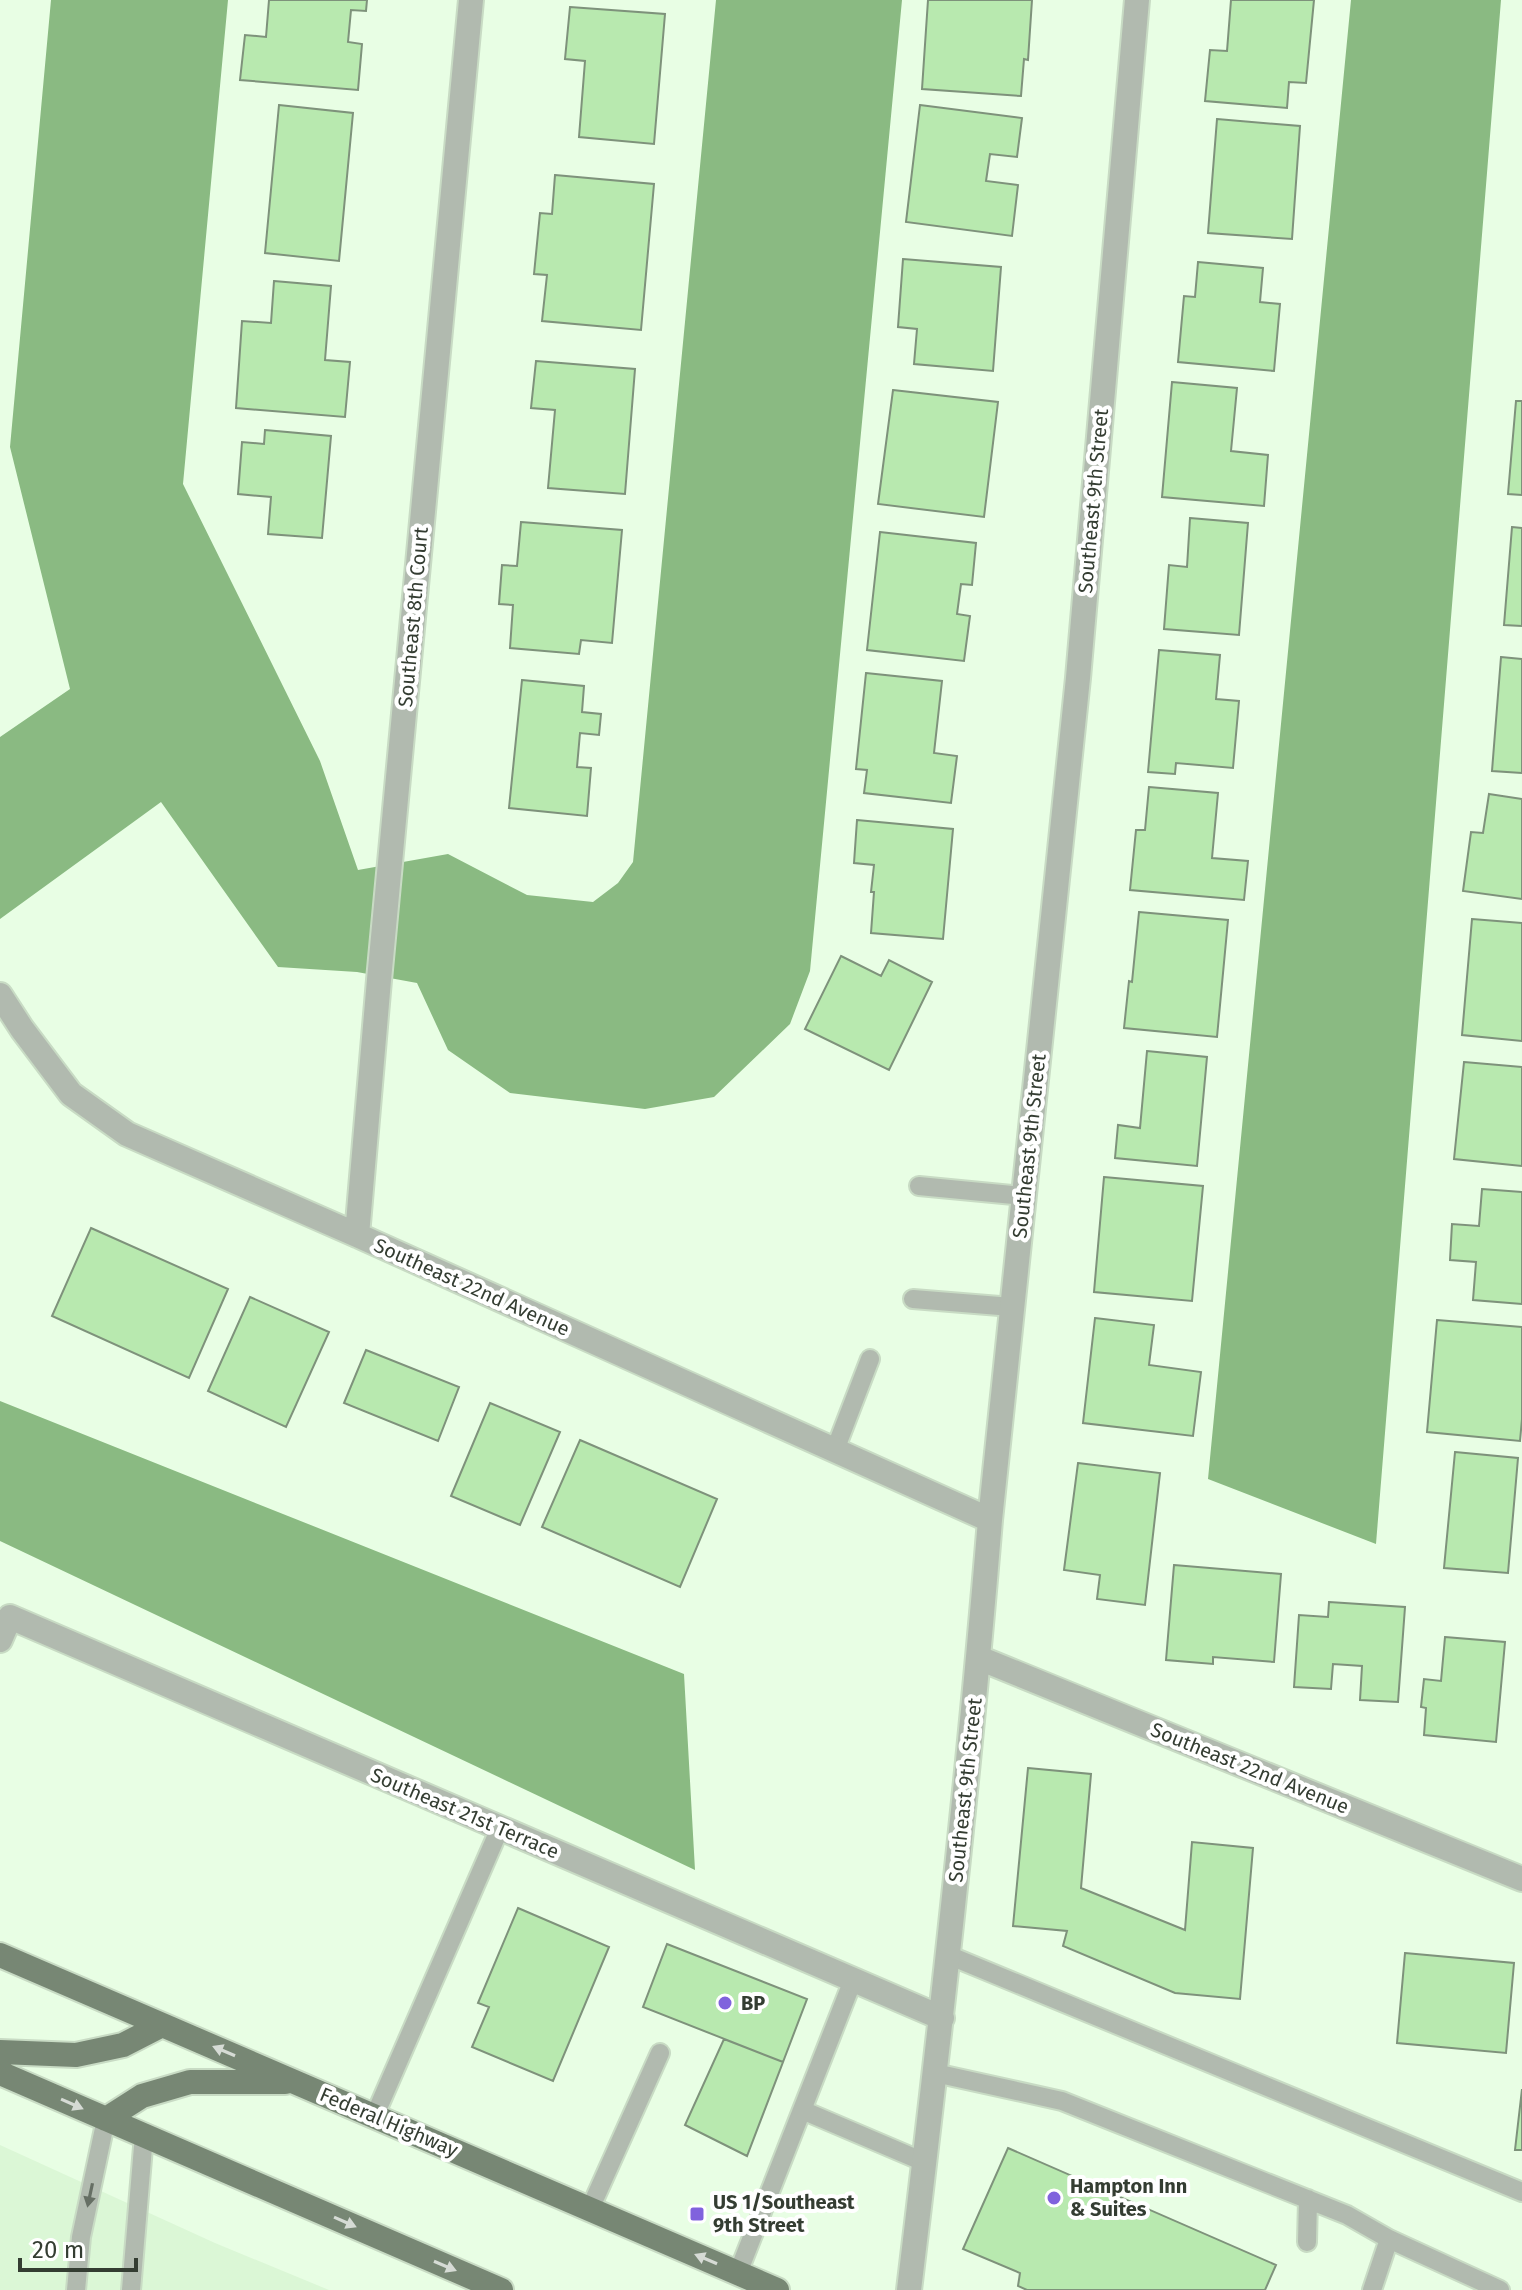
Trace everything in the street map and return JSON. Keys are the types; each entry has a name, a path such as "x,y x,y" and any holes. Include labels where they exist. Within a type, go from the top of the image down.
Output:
{"main road":[{"name":"Federal Highway","path":"0,1955 777,2290"},
{"path":"0,2052 76,2055 123,2045 162,2025"},
{"path":"0,2073 501,2290"},
{"path":"106,2119 142,2096 190,2082 296,2082"}],"street":[{"name":"Southeast 8th Court","path":"357,1235 471,0"},
{"name":"Southeast 9th Street","path":"909,2290 942,2018 990,1520 1078,678 1137,0"},
{"name":"Southeast 22nd Avenue","path":"0,995 71,1094 127,1134 990,1520"},
{"name":"Southeast 21st Terrace","path":"0,1640 10,1617 942,2018"},
{"name":"Southeast 22nd Avenue","path":"979,1658 1522,1879"}],"lane":[{"path":"919,1186 1024,1196"},
{"path":"913,1299 1012,1307"},
{"path":"835,1450 870,1359"},
{"path":"375,2115 500,1828"},
{"path":"948,1955 1522,2192"},
{"path":"738,2273 853,1980"},
{"path":"590,2209 660,2053"},
{"path":"935,2073 1062,2101 1347,2215 1389,2239 1500,2290"},
{"path":"802,2110 924,2162"},
{"path":"76,2290 81,2237 106,2119"},
{"path":"131,2290 144,2135"},
{"path":"1307,2242 1308,2199"},
{"path":"1372,2290 1389,2239"}],"shaded area":[{"path":"51,0 228,0 183,484 320,761 358,870 448,854 527,895 593,902 618,883 633,862 716,0 902,0 810,971 790,1024 714,1097 645,1109 510,1093 448,1050 417,983 357,972 278,967 161,802 0,919 0,737 70,689 10,447"},
{"path":"1351,0 1501,0 1376,1544 1208,1479"},
{"path":"0,1401 684,1674 695,1870 0,1541"},
{"path":"0,2145 215,2243 329,2290 0,2290"}],"building":[{"path":"269,0 367,0 366,11 351,10 348,42 362,44 358,90 240,80 245,35 266,37"},
{"path":"928,0 1032,0 1028,60 1024,59 1021,96 922,89"},
{"path":"1231,0 1314,0 1306,83 1289,82 1287,108 1205,101 1210,50 1227,51"},
{"path":"570,7 665,14 654,144 579,137 585,61 565,59"},
{"path":"279,105 353,113 339,261 265,253"},
{"path":"920,105 1022,118 1017,157 990,154 986,181 1018,185 1012,236 906,222"},
{"path":"1217,119 1300,126 1292,239 1208,233"},
{"path":"555,175 654,184 641,330 542,321 547,275 534,274 540,213 552,214"},
{"path":"903,259 1001,267 993,371 914,364 917,329 898,327"},
{"path":"1198,262 1263,268 1260,302 1280,304 1274,371 1178,362 1184,296 1195,297"},
{"path":"274,281 331,286 325,360 350,362 345,417 236,408 242,321 271,323"},
{"path":"536,361 635,369 625,494 548,488 555,410 531,408"},
{"path":"1172,382 1237,388 1231,451 1268,455 1264,506 1162,497"},
{"path":"893,390 998,402 984,517 878,504"},
{"path":"1516,401 1522,401 1522,495 1508,494"},
{"path":"265,430 331,436 322,538 268,534 271,497 238,494 242,442 264,444"},
{"path":"1190,518 1248,523 1239,635 1164,629 1169,565 1187,567"},
{"path":"521,522 622,530 612,643 581,640 579,654 510,648 513,605 499,604 502,565 517,566"},
{"path":"1512,527 1522,528 1522,626 1504,625"},
{"path":"880,532 976,543 972,585 961,584 957,614 970,616 964,661 867,650"},
{"path":"1159,650 1220,655 1216,699 1239,701 1233,768 1176,763 1175,774 1148,772"},
{"path":"1501,657 1522,659 1522,773 1492,771"},
{"path":"866,673 942,681 934,753 957,756 951,803 864,793 867,770 856,769"},
{"path":"522,680 584,686 582,712 601,714 599,735 580,733 577,767 591,768 587,816 509,808"},
{"path":"1149,787 1218,793 1212,858 1248,861 1244,900 1130,890 1136,830 1145,830"},
{"path":"1489,794 1522,799 1522,899 1463,891 1471,832 1483,833"},
{"path":"857,820 953,829 943,939 871,933 874,865 854,863"},
{"path":"1139,912 1228,920 1217,1037 1124,1028"},
{"path":"1472,919 1522,923 1522,1041 1462,1035"},
{"path":"841,956 881,976 889,960 932,982 889,1070 805,1029"},
{"path":"1147,1051 1207,1057 1197,1166 1115,1158 1118,1125 1140,1128"},
{"path":"1464,1062 1522,1067 1522,1166 1454,1159"},
{"path":"1104,1177 1203,1186 1192,1301 1094,1292"},
{"path":"1482,1189 1522,1192 1522,1304 1473,1300 1476,1262 1450,1260 1452,1224 1479,1226"},
{"path":"91,1228 228,1289 189,1378 52,1316"},
{"path":"250,1297 329,1332 286,1427 208,1391"},
{"path":"1095,1318 1154,1325 1149,1365 1201,1372 1193,1436 1083,1423"},
{"path":"1437,1320 1522,1327 1520,1441 1427,1432"},
{"path":"366,1350 459,1387 438,1441 344,1403"},
{"path":"490,1403 560,1432 520,1525 451,1496"},
{"path":"580,1440 717,1499 680,1587 542,1527"},
{"path":"1455,1452 1518,1458 1508,1573 1444,1568"},
{"path":"1078,1463 1160,1473 1145,1605 1097,1599 1100,1575 1064,1570"},
{"path":"1174,1565 1281,1574 1274,1662 1213,1657 1213,1664 1166,1660"},
{"path":"1329,1602 1405,1607 1398,1702 1360,1700 1362,1666 1333,1664 1331,1689 1294,1687 1299,1615 1328,1617"},
{"path":"1445,1637 1505,1642 1496,1742 1424,1735 1426,1708 1421,1707 1424,1679 1441,1681"},
{"path":"1028,1768 1091,1774 1081,1888 1185,1930 1192,1842 1253,1848 1240,1999 1175,1993 1063,1946 1067,1931 1013,1926"},
{"path":"518,1908 609,1947 553,2081 472,2047 489,2007 478,2003"},
{"name":"BP","path":"667,1944 807,1999 783,2062 643,2007"},
{"path":"1405,1953 1514,1963 1506,2053 1397,2043"},
{"path":"724,2039 783,2062 747,2156 685,2125"},
{"path":"1522,2089 1522,2150 1515,2150"},
{"name":"Hampton Inn & Suites","path":"1008,2148 1276,2265 1265,2290 1027,2290 1018,2286 1020,2273 963,2249"}],"place":[{"name":"BP","path":"725,2003"},
{"name":"Hampton Inn & Suites","path":"1054,2198"},
{"name":"US 1/Southeast 9th Street","path":"697,2214"}]}
